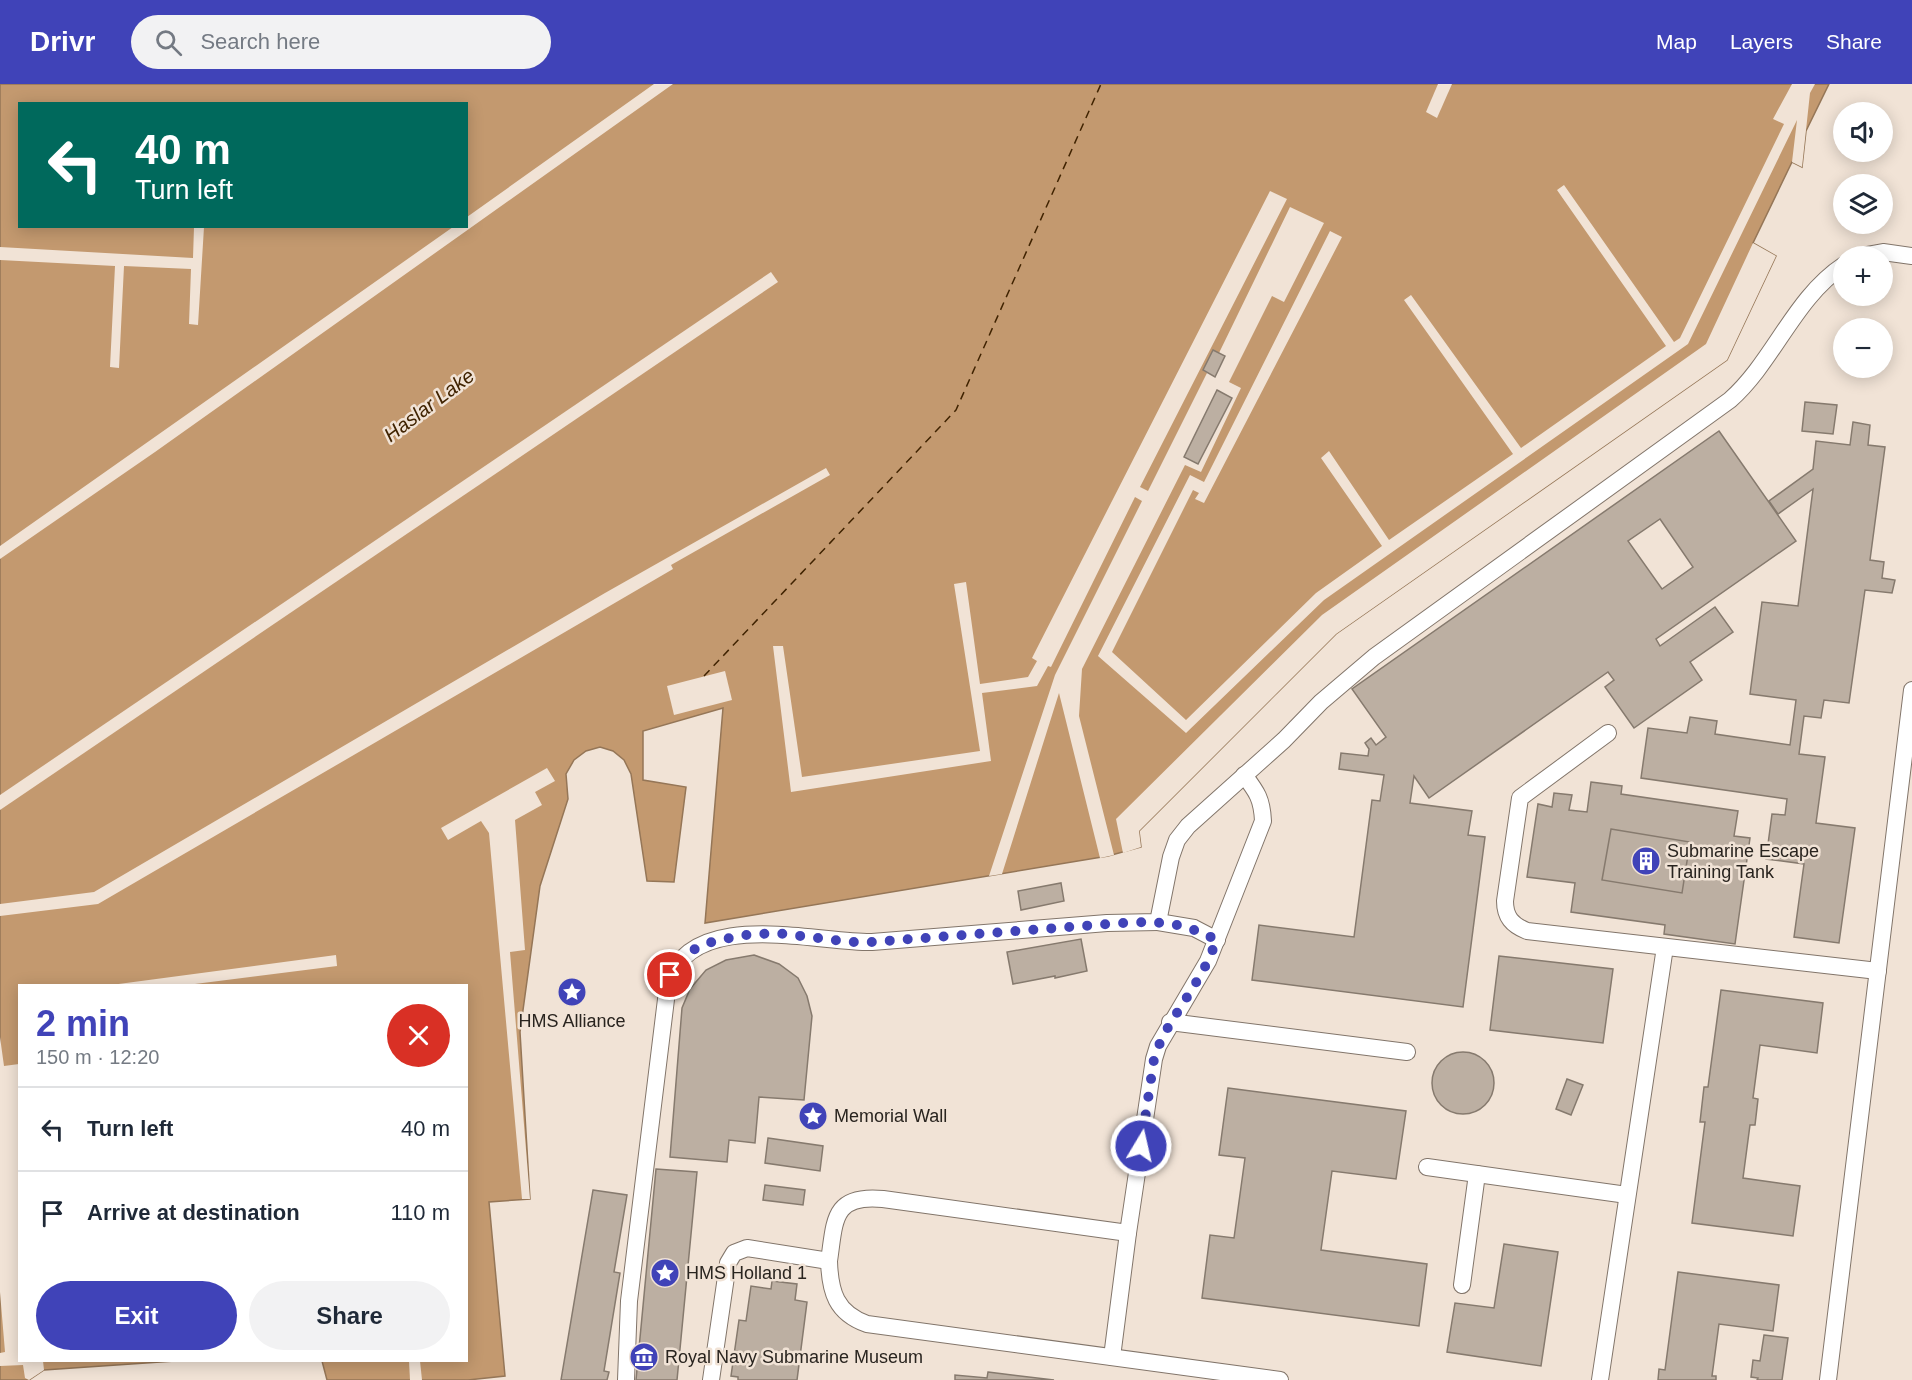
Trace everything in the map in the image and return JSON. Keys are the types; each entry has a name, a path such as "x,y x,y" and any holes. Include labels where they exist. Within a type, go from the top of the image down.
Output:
{"lane":[{"path":"1893,253 1912,256"},
{"path":"1158,922 1171,857 1177,840 1188,826 1284,740 1321,702 1374,657 1733,397 1754,376 1814,291 1833,272"},
{"path":"1828,1380 1912,690"},
{"path":"1608,733 1520,798 1505,911 1512,922 1527,931 1878,971"},
{"path":"1112,1357 1154,1059 1163,1035 1199,979 1217,940 1263,821 1262,805 1257,792 1244,775"},
{"path":"626,1380 629,1301 668,983 673,970 686,955 706,944 746,935 776,933 851,942 872,942 1107,923 1158,922 1194,928 1217,940"},
{"path":"1600,1380 1665,947"},
{"path":"1170,1022 1407,1052"},
{"path":"1427,1167 1627,1195"},
{"path":"1462,1285 1477,1174"},
{"path":"1128,1233 883,1199 859,1198 843,1208 837,1216 829,1261 831,1284 843,1311 860,1322 874,1326 1280,1380"},
{"path":"711,1380 728,1263 734,1253 754,1248 829,1261"}],"water":[{"name":"Haslar Lake","path":"0,84 1829,84 1806,131 1802,167 1792,162 1753,243 1776,256 1727,360 1336,634 1139,831 1141,847 1108,856 705,923 723,708 643,731 643,780 686,787 674,882 647,881 631,774 624,760 613,751 600,747 586,751 574,760 566,774 568,799 540,886 520,1032 530,1199 489,1202 505,1376 468,1380 327,1380 322,1362 468,1362 468,984 18,984 18,1362 160,1362 44,1370 29,1380 0,1380"}],"pier":[{"path":"654,84 673,84 155,452 0,559 0,546 452,228 468,228 468,216"},
{"path":"1438,84 1452,84 1437,118 1426,112"},
{"path":"1792,84 1815,84 1810,93 1802,167 1792,162 1797,120 1688,344 1324,600 1186,733 1098,656 1190,475 1204,482 1330,231 1342,237 1204,503 1195,499 1199,493 1193,490 1112,652 1186,720 1316,593 1382,546 1321,458 1329,451 1389,540 1513,454 1404,300 1411,295 1521,448 1666,346 1557,190 1564,185 1674,342 1680,338 1784,124 1773,119"},
{"path":"1270,191 1287,199 1140,487 1148,491 1207,373 1203,370 1213,350 1219,353 1290,207 1324,223 1284,302 1272,296 1229,382 1241,388 1201,472 1185,465 1082,669 1079,716 1114,855 1100,858 1059,693 1002,874 989,876 1055,675 1142,501 1135,497 1051,667 1048,666 1037,686 982,693 991,761 791,792 773,646 783,646 802,777 980,751 954,584 966,582 980,684 1028,677 1037,661 1032,658"},
{"path":"194,228 204,228 198,325 189,324 191,269 124,266 119,368 110,367 115,266 0,260 0,247 193,258"},
{"path":"1753,243 1776,256 1727,360 1336,634 1139,831 1141,847 1123,853 1116,819 1322,615 1706,344"},
{"path":"771,272 778,282 0,810 0,795"},
{"path":"826,468 830,475 671,565 673,569 98,904 0,916 0,904 94,892 605,593"},
{"path":"725,671 732,700 674,715 667,686"},
{"path":"547,768 555,781 535,792 542,805 515,820 525,950 510,952 530,1199 522,1199 489,833 481,821 448,840 441,828"},
{"path":"336,955 337,966 195,984 118,984"},
{"path":"0,1037 4,1066 18,1064 18,1362 43,1362 44,1370 29,1380 25,1378 23,1365 0,1366 0,1353 5,1352 0,1292"},
{"path":"409,1362 420,1362 422,1380 410,1380"}],"building":[{"path":"1213,350 1225,356 1215,377 1203,370"},
{"path":"1217,390 1232,398 1198,464 1184,457"},
{"path":"1805,402 1837,405 1833,434 1802,431"},
{"path":"1853,422 1870,425 1868,445 1885,447 1870,560 1884,562 1882,578 1895,580 1892,593 1865,590 1849,703 1824,700 1821,718 1804,716 1799,754 1825,757 1816,823 1855,828 1839,943 1794,937 1804,864 1766,859 1772,814 1785,815 1787,799 1641,778 1648,728 1687,733 1690,717 1717,721 1715,734 1790,745 1796,700 1750,694 1762,602 1798,606 1813,489 1778,514 1769,501 1813,469 1816,441 1850,445"},
{"path":"1719,431 1796,541 1656,639 1660,646 1715,607 1733,632 1690,662 1702,680 1634,728 1605,687 1614,680 1608,672 1429,798 1414,776 1410,803 1472,811 1468,835 1485,837 1463,1007 1252,980 1259,925 1354,937 1372,800 1380,801 1384,775 1339,769 1341,753 1368,756 1369,749 1365,743 1371,738 1376,745 1386,737 1352,689","holes":["1660,519 1693,567 1662,589 1628,541"]},
{"path":"1591,782 1622,786 1621,794 1738,811 1734,836 1750,838 1735,944 1664,934 1665,925 1571,912 1575,883 1527,877 1538,804 1552,807 1554,793 1572,795 1569,810 1587,812"},
{"name":"Submarine Escape Training Tank","path":"1611,829 1690,842 1682,893 1602,880"},
{"path":"1061,883 1064,901 1021,910 1018,891"},
{"path":"1081,939 1087,971 1013,984 1007,952"},
{"path":"754,955 779,964 798,978 807,996 812,1016 804,1100 759,1097 755,1143 729,1140 727,1162 670,1157 682,1008 690,989 706,970 726,960"},
{"path":"1499,956 1613,969 1603,1043 1490,1030"},
{"path":"1721,990 1823,1003 1817,1053 1760,1045 1753,1098 1758,1099 1755,1125 1750,1125 1743,1178 1800,1186 1793,1236 1692,1223 1705,1122 1700,1122 1704,1087 1708,1087"},
{"path":"1463,1052 1475,1054 1485,1061 1492,1071 1494,1083 1492,1095 1485,1105 1475,1112 1463,1114 1451,1112 1441,1105 1434,1095 1432,1083 1434,1071 1441,1061 1451,1054"},
{"path":"1567,1079 1583,1085 1571,1115 1556,1109"},
{"path":"1228,1088 1406,1111 1396,1179 1332,1171 1321,1250 1427,1264 1419,1326 1202,1298 1210,1235 1234,1238 1245,1158 1219,1155"},
{"path":"768,1138 823,1146 820,1171 765,1163"},
{"path":"656,1169 697,1172 677,1380 636,1380"},
{"path":"765,1185 805,1190 803,1205 763,1200"},
{"path":"593,1190 627,1195 614,1272 620,1273 604,1371 609,1372 607,1380 561,1380"},
{"path":"1504,1244 1558,1252 1541,1366 1447,1352 1455,1303 1494,1308"},
{"path":"1678,1272 1779,1285 1773,1331 1719,1324 1712,1376 1716,1376 1716,1380 1658,1380 1659,1369 1665,1370"},
{"path":"772,1281 797,1284 795,1300 807,1302 797,1380 738,1380 738,1377 731,1376 739,1320 746,1321 751,1286 771,1289"},
{"path":"1764,1335 1788,1338 1782,1380 1757,1380 1758,1378 1751,1377 1753,1360 1760,1361"},
{"path":"988,1372 1054,1380 955,1380 955,1375 987,1378"}],"ferry route":[{"path":"704,676 956,410 1101,84"}],"place":[{"name":"Submarine Escape Training Tank","path":"1646,861"},
{"name":"HMS Alliance","path":"572,992"},
{"name":"Memorial Wall","path":"813,1116"},
{"name":"HMS Holland 1","path":"665,1273"},
{"name":"Royal Navy Submarine Museum","path":"644,1357"}],"route":[{"path":"670,975 686,955 695,949 714,941 746,935 776,933 851,942 872,942 1122,923 1158,922 1194,928 1217,940 1199,979 1170,1022 1158,1046 1141,1146"}]}
